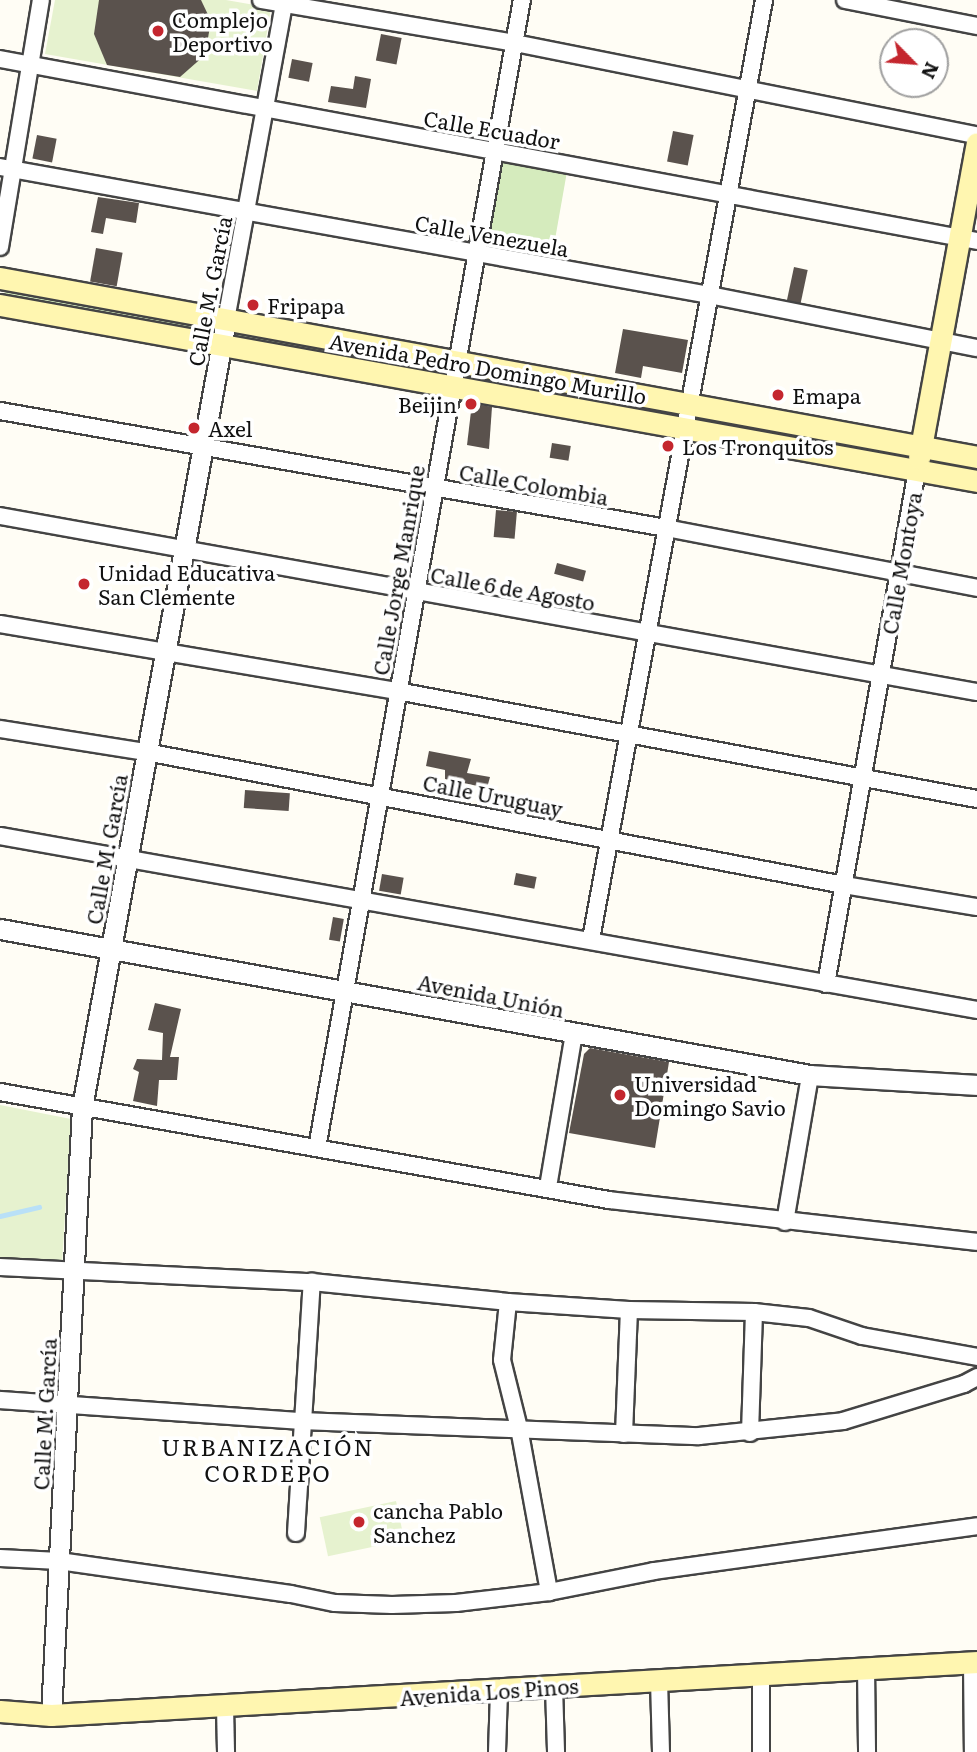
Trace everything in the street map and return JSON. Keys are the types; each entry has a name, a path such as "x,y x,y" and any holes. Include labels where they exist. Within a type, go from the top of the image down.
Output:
{"main road":[{"name":"Calle Montoya","path":"917,470 942,341 969,240 977,143"},
{"name":"Avenida Pedro Domingo Murillo","path":"0,278 977,457"},
{"name":"Avenida Pedro Domingo Murillo","path":"0,304 977,481"},
{"name":"Avenida Los Pinos","path":"0,1711 51,1715 225,1707 974,1662"}],"street":[{"path":"0,247 6,169 32,65 41,0"},
{"path":"261,0 515,43 977,135"},
{"name":"Calle Jorge Manrique","path":"317,1148 522,0"},
{"path":"591,939 764,0"},
{"path":"845,0 977,26"},
{"name":"Calle M. García","path":"51,1715 82,1107 166,651 182,549 267,110 285,2"},
{"name":"Calle Ecuador","path":"0,59 969,240"},
{"name":"Calle Venezuela","path":"6,169 709,295 977,348"},
{"name":"Calle Colombia","path":"0,411 666,528 977,588"},
{"name":"Calle Montoya","path":"826,984 917,470"},
{"name":"Calle 6 de Agosto","path":"0,516 977,692"},
{"path":"0,624 397,691 977,799"},
{"name":"Calle Uruguay","path":"0,729 146,752 844,885 977,907"},
{"path":"0,836 361,898 977,1010"},
{"name":"Avenida Unión","path":"0,929 810,1075 977,1085"},
{"path":"548,1187 574,1034"},
{"path":"785,1222 810,1075"},
{"path":"0,1092 548,1187 609,1200 977,1242"},
{"path":"0,1268 312,1282 508,1302 629,1310 754,1312 809,1318 862,1336 977,1357"},
{"path":"296,1534 301,1421 312,1282"},
{"path":"508,1302 502,1360 519,1428 549,1592"},
{"path":"624,1434 629,1310"},
{"path":"750,1433 754,1312"},
{"path":"0,1400 301,1421 699,1436 750,1433 843,1421 964,1384 977,1377"},
{"path":"0,1558 59,1562 291,1594 335,1603 456,1603 549,1592 654,1571 977,1526"},
{"path":"973,1752 974,1662"},
{"path":"866,1667 867,1752"},
{"path":"761,1674 761,1752"},
{"path":"659,1680 661,1752"},
{"path":"554,1687 556,1752"},
{"path":"497,1752 499,1690"},
{"path":"225,1707 226,1752"}],"green space":[{"name":"Complejo Deportivo","path":"55,0 226,0 271,8 257,91 45,54"},
{"path":"502,160 567,171 551,260 486,249"},
{"path":"6,286 210,326 208,336 4,297"},
{"path":"240,328 445,368 443,380 238,340"},
{"path":"467,371 673,407 671,418 465,382"},
{"path":"705,412 910,452 908,464 703,424"},
{"path":"0,1105 71,1119 62,1263 0,1258"},
{"name":"cancha Pablo Sanchez","path":"396,1501 404,1540 328,1556 320,1517"}],"building":[{"path":"99,0 201,0 211,21 205,55 180,77 107,65 94,34"},
{"path":"381,34 402,38 396,65 376,61"},
{"path":"292,59 313,63 309,82 288,78"},
{"path":"355,76 371,79 366,108 328,102 331,86 353,89"},
{"path":"673,131 694,135 688,165 667,161"},
{"path":"37,135 57,139 52,162 32,159"},
{"path":"98,197 139,203 136,223 106,218 103,234 91,232"},
{"path":"96,248 123,253 117,286 90,281"},
{"path":"794,267 808,270 801,303 787,300"},
{"path":"623,329 688,340 682,373 643,366 641,378 615,373"},
{"path":"472,403 492,407 489,449 467,445"},
{"path":"552,443 571,446 568,461 550,458"},
{"path":"496,510 517,512 515,539 494,537"},
{"path":"557,563 586,571 583,581 554,574"},
{"path":"429,751 471,759 467,773 490,777 487,788 445,779 445,770 426,766"},
{"path":"245,790 290,793 289,811 244,808"},
{"path":"516,873 537,877 534,889 514,885"},
{"path":"382,874 404,878 401,895 379,891"},
{"path":"333,917 344,919 340,942 329,940"},
{"path":"155,1003 181,1009 170,1057 179,1057 177,1080 159,1080 157,1106 133,1101 139,1072 133,1069 137,1059 162,1060 163,1033 148,1030"},
{"name":"Universidad Domingo Savio","path":"590,1048 669,1062 655,1148 569,1133 584,1054"}],"waterway":[{"path":"0,1216 39,1207"}],"place":[{"name":"Complejo Deportivo","path":"158,31"},
{"name":"Fripapa","path":"253,305"},
{"name":"Emapa","path":"778,395"},
{"name":"Beijin","path":"471,404"},
{"name":"Axel","path":"194,428"},
{"name":"Los Tronquitos","path":"668,446"},
{"name":"Unidad Educativa San Clemente","path":"84,584"},
{"name":"Universidad Domingo Savio","path":"620,1095"},
{"name":"cancha Pablo Sanchez","path":"359,1522"}],"district":[{"name":"URBANIZACIÓN CORDEPO","path":"268,1459"}]}
